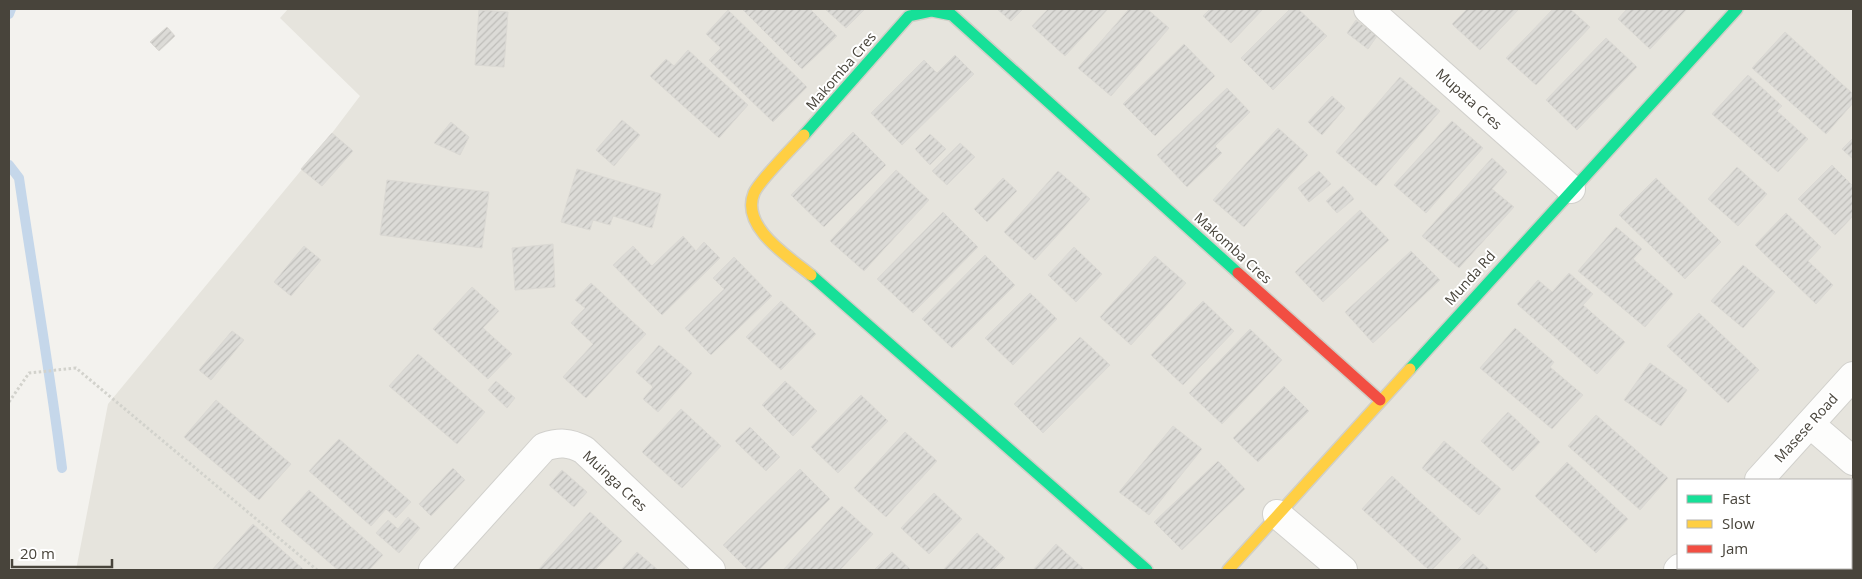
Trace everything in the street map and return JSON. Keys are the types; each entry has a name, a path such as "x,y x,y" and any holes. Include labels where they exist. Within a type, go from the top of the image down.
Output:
{"street":[{"name":"Mupata Cres","path":"1368,9 1571,189"},
{"name":"Munda Rd","path":"1228,570 1571,189 1737,9"},
{"name":"Makomba Cres","path":"1147,570 762,232 753,222 749,208 754,192 909,16 932,11 952,15 1380,400"},
{"name":"Masese Road","path":"1760,479 1853,376"},
{"path":"1810,424 1853,461"},
{"name":"Muinga Cres","path":"433,570 544,447 557,442 573,444 584,450 711,570"},
{"path":"1277,514 1343,570"}],"path":[{"path":"9,402 29,373 76,368 317,570"}],"shaded area":[{"path":"288,9 1853,9 1853,570 76,570 108,404 332,133 360,96 280,18"}],"building":[{"path":"742,9 810,9 837,36 802,69"},
{"path":"825,9 865,9 846,28"},
{"path":"997,9 1023,9 1011,21"},
{"path":"1048,9 1108,9 1065,56 1032,26"},
{"path":"1129,9 1147,9 1169,28 1111,96 1078,68"},
{"path":"1210,9 1263,9 1231,43 1203,16"},
{"path":"1290,9 1298,9 1327,36 1273,90 1241,58"},
{"path":"1467,9 1519,9 1480,50 1452,24"},
{"path":"1553,9 1570,9 1590,27 1536,85 1506,58"},
{"path":"1627,9 1687,9 1650,49 1618,19"},
{"path":"479,10 508,12 504,67 475,65"},
{"path":"728,10 807,87 773,122 709,60 721,48 706,34"},
{"path":"1356,20 1377,36 1368,49 1347,33"},
{"path":"167,27 175,36 159,51 150,42"},
{"path":"1785,32 1853,94 1853,103 1826,134 1752,68"},
{"path":"1606,38 1637,67 1577,130 1546,100"},
{"path":"1184,44 1215,76 1155,136 1123,104"},
{"path":"688,50 748,105 719,138 650,76 666,59 674,66"},
{"path":"955,55 974,74 902,145 871,113 924,60 937,73"},
{"path":"1748,75 1782,106 1777,111 1808,139 1778,172 1712,114"},
{"path":"1400,77 1440,111 1376,186 1336,152"},
{"path":"1227,88 1250,112 1215,146 1222,153 1187,187 1157,155"},
{"path":"1332,96 1345,108 1322,135 1308,122"},
{"path":"622,120 640,135 614,166 596,150"},
{"path":"1452,121 1483,148 1426,213 1394,185"},
{"path":"451,122 469,137 460,155 434,143"},
{"path":"1278,128 1308,155 1244,227 1213,200"},
{"path":"853,132 886,165 824,227 791,195"},
{"path":"332,133 353,151 322,186 301,169"},
{"path":"930,134 946,149 930,165 915,149"},
{"path":"1853,138 1853,159 1842,149"},
{"path":"960,143 975,157 947,185 932,171"},
{"path":"1492,158 1507,172 1492,189 1514,207 1459,268 1422,236"},
{"path":"1832,165 1853,186 1853,216 1835,235 1798,199"},
{"path":"1737,167 1767,194 1738,226 1708,199"},
{"path":"577,169 661,194 652,228 613,216 610,225 593,220 590,230 561,222"},
{"path":"896,170 929,200 864,271 830,241"},
{"path":"1058,171 1090,199 1035,260 1004,232"},
{"path":"1319,171 1331,184 1309,202 1298,188"},
{"path":"1003,178 1017,191 987,222 974,209"},
{"path":"1656,178 1721,242 1685,279 1619,215"},
{"path":"387,180 489,192 482,248 380,235"},
{"path":"1343,186 1354,199 1337,213 1326,201"},
{"path":"1360,210 1389,240 1323,302 1295,272"},
{"path":"943,212 978,247 913,313 877,279"},
{"path":"1786,213 1821,247 1808,261 1833,285 1816,304 1755,245"},
{"path":"1616,227 1642,249 1633,259 1673,294 1645,327 1578,271"},
{"path":"683,236 696,251 704,242 720,258 662,315 613,265 633,246 652,266"},
{"path":"553,244 555,287 515,290 512,248"},
{"path":"304,246 321,260 291,296 274,282"},
{"path":"1074,247 1102,274 1076,302 1048,275"},
{"path":"1411,251 1440,280 1373,343 1345,312"},
{"path":"985,255 1015,285 952,348 922,319"},
{"path":"1155,256 1186,283 1131,345 1100,317"},
{"path":"734,257 772,296 711,355 685,328 724,289 713,278"},
{"path":"1743,265 1775,292 1743,328 1711,301"},
{"path":"1569,273 1593,294 1583,305 1625,342 1597,374 1517,304 1538,280 1552,292"},
{"path":"591,283 646,334 586,398 563,377 593,344 571,323 585,308 575,300"},
{"path":"472,287 499,311 483,328 512,354 488,379 433,329"},
{"path":"1030,293 1057,319 1013,365 985,338"},
{"path":"781,301 816,334 781,370 746,337"},
{"path":"1203,301 1234,331 1183,385 1151,355"},
{"path":"1699,313 1759,370 1728,403 1667,346"},
{"path":"1515,328 1554,362 1550,367 1583,395 1552,429 1480,368"},
{"path":"1250,329 1282,360 1222,424 1189,393"},
{"path":"232,331 244,340 211,380 199,370"},
{"path":"1080,337 1110,365 1043,433 1014,404"},
{"path":"659,345 692,373 658,412 643,399 653,387 636,372"},
{"path":"418,354 485,412 457,444 389,386"},
{"path":"1650,363 1687,390 1661,426 1624,400"},
{"path":"496,381 515,398 507,408 488,390"},
{"path":"785,381 817,411 793,436 762,405"},
{"path":"1284,386 1309,411 1258,462 1233,438"},
{"path":"861,395 888,421 838,473 811,447"},
{"path":"216,400 291,464 259,500 184,437"},
{"path":"681,409 721,446 682,488 642,452"},
{"path":"1508,412 1540,442 1513,471 1481,441"},
{"path":"1596,415 1668,478 1640,510 1568,446"},
{"path":"1173,426 1202,449 1149,515 1119,492"},
{"path":"750,427 780,457 766,471 735,441"},
{"path":"905,432 937,461 886,517 854,488"},
{"path":"339,439 411,502 396,518 386,509 371,526 309,471"},
{"path":"1444,441 1501,489 1479,515 1422,468"},
{"path":"1218,461 1245,489 1182,550 1154,522"},
{"path":"1567,462 1628,519 1596,553 1535,496"},
{"path":"453,468 465,480 431,516 419,504"},
{"path":"800,469 830,499 759,570 748,570 723,545"},
{"path":"562,470 587,492 574,507 549,485"},
{"path":"1392,476 1461,539 1432,570 1429,570 1362,509"},
{"path":"309,490 383,555 369,570 338,570 281,521"},
{"path":"934,493 962,519 929,554 901,528"},
{"path":"842,506 873,534 840,570 783,570"},
{"path":"590,512 622,541 595,570 538,570"},
{"path":"408,517 420,528 399,553 376,533 388,520 398,529"},
{"path":"1852,517 1853,518 1852,538"},
{"path":"253,524 303,569 212,570"},
{"path":"977,533 1005,558 993,570 944,569"},
{"path":"1056,544 1085,570 1033,570"},
{"path":"637,552 658,570 621,570"},
{"path":"892,552 911,570 874,570"},
{"path":"1473,554 1490,570 1457,570"},
{"path":"1794,569 1823,569 1822,570"}],"waterway":[{"path":"9,14 11,9"},
{"path":"9,165 19,178 62,468"}],"traffic: fast":[{"path":"1410,369 1737,9"},
{"path":"804,135 909,16 932,11 952,15 1238,273"},
{"path":"811,275 1147,570"}],"traffic: slow":[{"path":"804,135 757,188 754,193 752,206 754,218 769,240 811,275"},
{"path":"1228,570 1410,369"}],"traffic: jam":[{"path":"1238,273 1380,400"}]}
